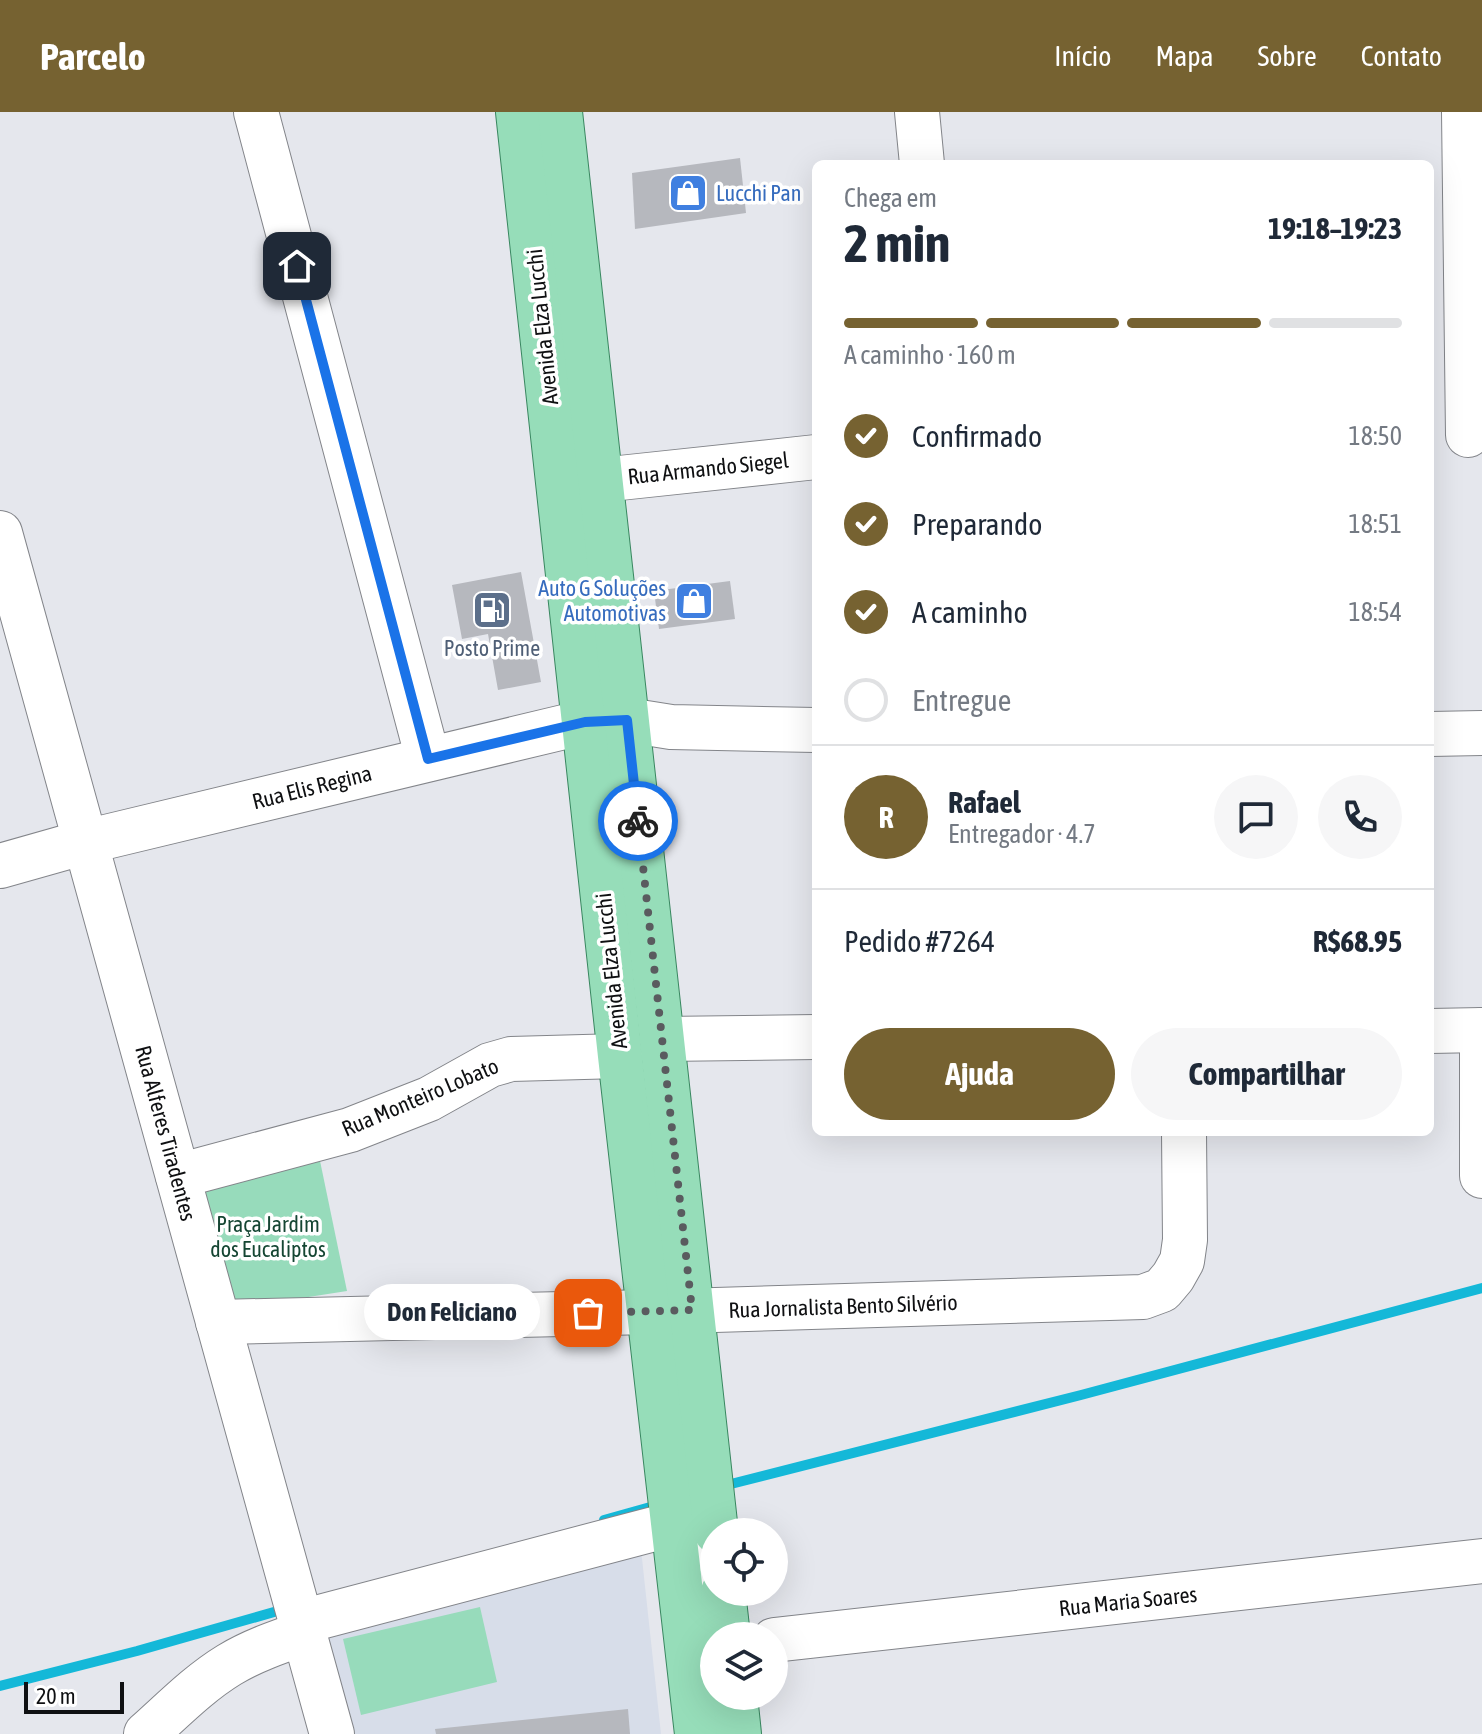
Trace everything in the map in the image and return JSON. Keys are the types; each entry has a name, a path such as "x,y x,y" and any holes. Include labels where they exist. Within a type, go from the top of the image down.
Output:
{"main road":[{"name":"Avenida Elza Lucchi","path":"518,112 606,721 662,1039 671,1311 708,1622"},
{"name":"Avenida Elza Lucchi","path":"560,112 601,480 606,721 620,1056 671,1311"},
{"name":"Avenida Elza Lucchi","path":"697,1734 701,1710"},
{"path":"736,1710 739,1734"}],"street":[{"path":"256,112 428,759"},
{"path":"539,112 671,1311"},
{"path":"917,112 922,160"},
{"path":"1460,435 1464,112"},
{"name":"Rua Armando Siegel","path":"601,480 812,457"},
{"name":"Rua Alferes Tiradentes","path":"0,533 332,1734"},
{"path":"606,721 671,727 812,730"},
{"name":"Rua Elis Regina","path":"0,866 85,842 428,759 606,721"},
{"path":"1434,734 1482,733"},
{"path":"1434,1031 1482,1030 1482,1176"},
{"path":"662,1039 812,1037"},
{"name":"Rua Monteiro Lobato","path":"178,1176 350,1130 429,1099 490,1065 511,1059 620,1056"},
{"name":"Rua Jornalista Bento Silvério","path":"218,1322 1143,1297 1162,1290 1182,1261 1185,1240 1184,1136"},
{"path":"146,1734 196,1689 259,1649 298,1614 695,1520"},
{"name":"Rua Maria Soares","path":"788,1638 1482,1561"},
{"path":"718,1710 721,1734"}],"shaded area":[{"path":"640,1540 661,1734 352,1734 321,1625"}],"green space":[{"name":"Praça Jardim dos Eucaliptos","path":"319,1156 347,1291 218,1311 193,1187"},
{"path":"480,1607 497,1682 361,1715 343,1639"}],"building":[{"name":"Lucchi Pan","path":"740,158 746,213 635,229 632,173"},
{"name":"Posto Prime","path":"521,572 541,682 498,690 488,634 462,639 452,585"},
{"name":"Auto G Soluções Automotivas","path":"730,581 735,619 659,629 654,591"},
{"path":"628,1709 630,1734 436,1734 435,1729"}],"waterway":[{"path":"723,1486 1482,1288"},
{"path":"604,1520 661,1504"},
{"path":"0,1686 288,1608"}],"way so far":[{"path":"588,1313 692,1310 638,821"}],"place":[{"name":"Lucchi Pan","path":"688,193"},
{"name":"Auto G Soluções Automotivas","path":"694,601"},
{"name":"Posto Prime","path":"492,610"},
{"name":"Don Feliciano","path":"588,1313"}],"route":[{"path":"297,266 428,759 585,722 627,720 638,821"}]}
